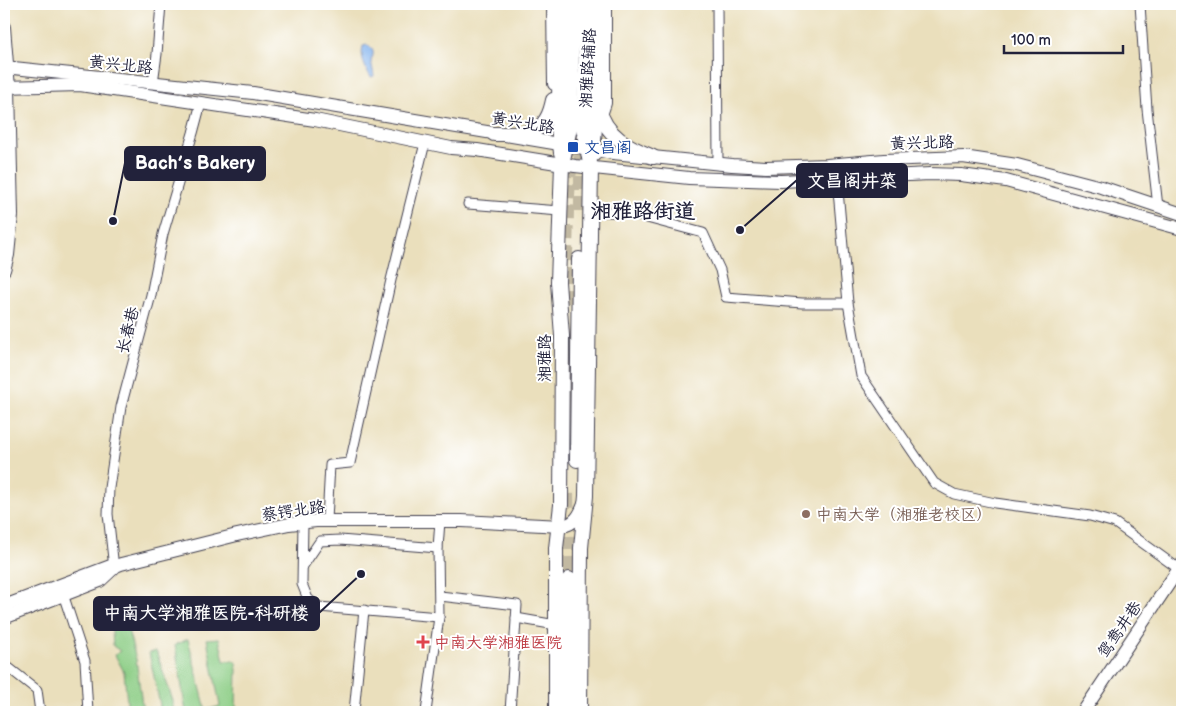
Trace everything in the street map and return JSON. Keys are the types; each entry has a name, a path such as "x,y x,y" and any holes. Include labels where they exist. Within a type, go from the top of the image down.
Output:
{"main road":[{"name":"湘雅路辅路","path":"553,4 553,76 558,127"},
{"path":"562,4 558,127 563,146"},
{"name":"湘雅路","path":"556,712 556,548 561,505 562,336 558,282 563,146 570,128 573,4"},
{"name":"湘雅路","path":"581,548 577,497 577,386 585,211 591,168 590,150 583,128 586,48 585,4"},
{"path":"590,150 595,133 597,99 597,4"},
{"name":"湘雅路辅路","path":"595,133 605,103 606,4"},
{"path":"4,28 12,215 8,255 4,270"},
{"path":"494,134 522,133 533,131 542,126 551,114 561,62"},
{"name":"黄兴北路","path":"5,68 253,93 563,146 718,164 790,166 963,157 1017,165 1092,184 1182,214"},
{"name":"黄兴北路","path":"6,87 80,86 315,120 425,143 562,164 716,180 781,181 942,173 991,178 1182,229"},
{"path":"597,99 601,115 608,128 617,138 653,157"},
{"name":"湘雅路","path":"580,712 581,548 586,496 585,211"},
{"path":"578,516 586,496"},
{"name":"蔡锷北路","path":"4,606 120,564 303,522 327,520 440,521 558,526 568,525 578,516"},
{"name":"鸳鸯井巷","path":"1084,712 1181,566"},
{"name":"蔡锷北路","path":"4,618 100,581 113,567"},
{"path":"569,579 569,712"}],"street":[{"path":"153,83 161,4"},
{"path":"717,4 718,164"},
{"path":"1140,4 1158,207"},
{"name":"长春巷","path":"113,567 108,514 109,488 122,407 151,295 162,234 185,161 200,103"},
{"path":"327,520 330,465 350,462 391,280 425,143"},
{"path":"837,179 848,303 861,376 934,483 954,494 995,503 1090,516 1115,523 1181,566"},
{"path":"468,204 560,210"},
{"path":"585,211 628,213 703,233 720,270 726,297 802,303 848,303"},
{"path":"426,712 439,617 438,548 440,521"},
{"path":"303,522 302,584 308,599 320,607 439,617"},
{"path":"302,566 320,541 340,540 438,548"},
{"path":"63,594 85,662 88,712"},
{"path":"440,596 517,605 510,712"},
{"path":"354,712 364,610"},
{"path":"516,618 556,625"},
{"path":"4,664 37,690 40,712"}],"green space":[{"path":"114,612 123,612 136,659 143,712 128,712 124,672 115,655 120,651 113,646"},
{"path":"219,638 224,661 236,661 236,712 186,712 175,645 188,639 206,710 220,706 207,639"},
{"path":"156,651 173,701 173,712 158,712 160,705 149,653"}],"water":[{"path":"367,45 372,49 373,53 371,60 374,76 371,77 365,66 362,50 363,46"}],"tunnel":[{"path":"581,137 581,211"},
{"path":"565,303 567,210 572,139"},
{"path":"567,494 569,579"}],"place":[{"name":"文昌阁","path":"573,147"},
{"name":"Bach’s Bakery","path":"113,221"},
{"name":"文昌阁井菜","path":"740,230"},
{"name":"中南大学（湘雅老校区）","path":"806,514"},
{"name":"中南大学湘雅医院-科研楼","path":"361,574"},
{"name":"中南大学湘雅医院","path":"423,642"}],"district":[{"name":"湘雅路街道","path":"643,211"}]}
